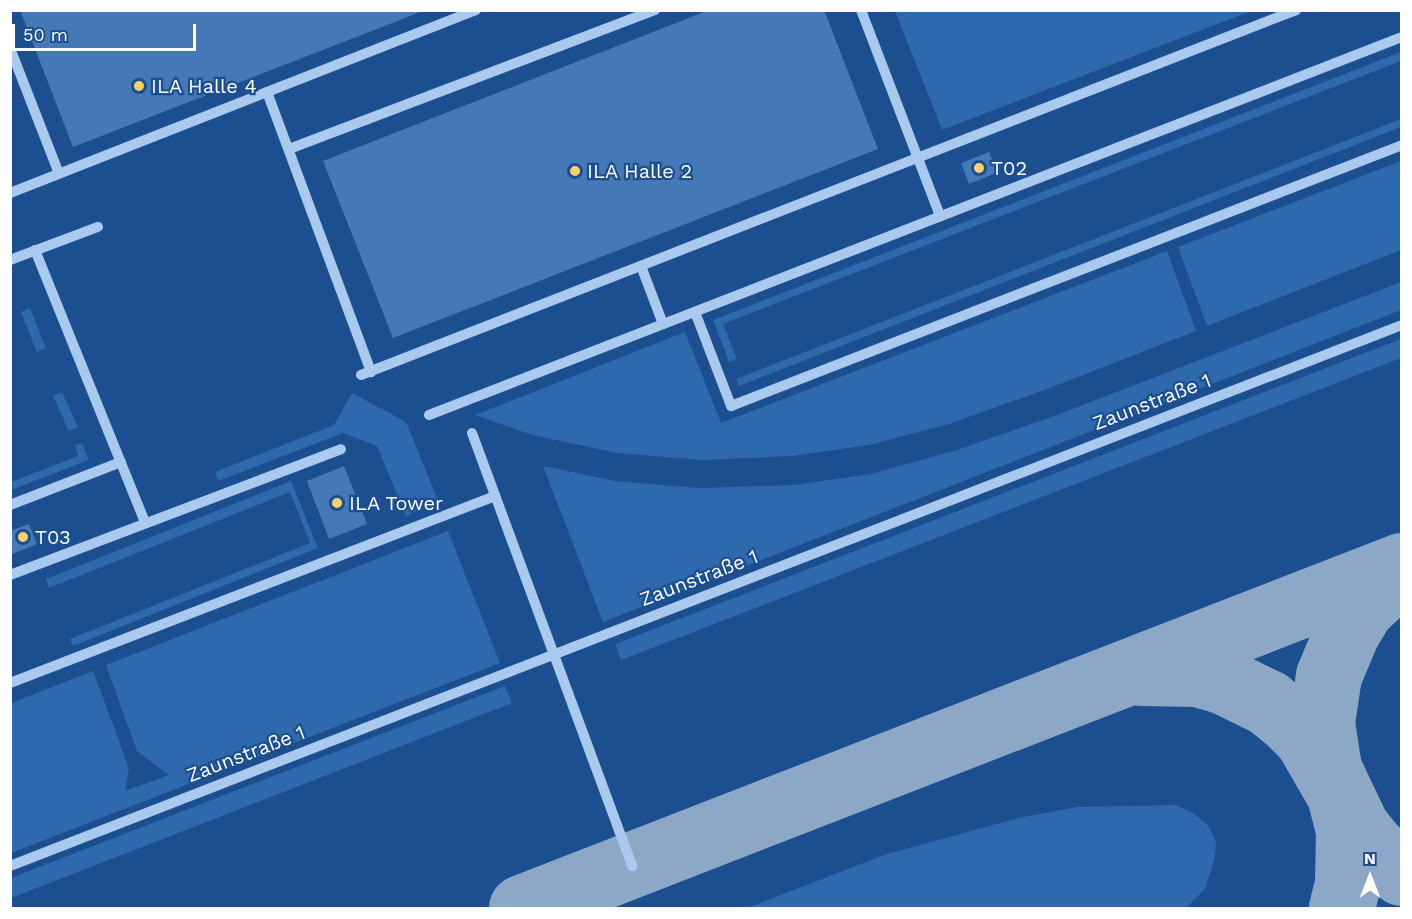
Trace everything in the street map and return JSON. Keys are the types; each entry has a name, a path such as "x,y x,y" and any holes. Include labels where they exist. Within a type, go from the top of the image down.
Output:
{"lane":[{"path":"10,193 476,10"},
{"path":"289,149 641,13 655,10"},
{"path":"861,10 940,216"},
{"path":"267,92 289,149 366,374 1296,10"},
{"path":"429,415 1401,37"},
{"path":"10,48 59,174"},
{"path":"695,312 731,406 1401,146"},
{"path":"10,260 98,227"},
{"path":"35,250 145,522"},
{"path":"641,266 663,324"},
{"name":"Zaunstraße 1","path":"10,866 1401,325"},
{"path":"472,433 632,866"},
{"path":"10,575 341,449"},
{"path":"10,505 121,462"},
{"path":"10,683 495,496"}],"shaded area":[{"path":"895,11 1251,11 942,130"},
{"path":"1401,52 1401,61 723,324 737,359 729,362 713,320"},
{"path":"1401,119 1401,127 739,386 736,379"},
{"path":"1401,161 1401,250 1207,326 1178,247"},
{"path":"1167,251 1196,331 949,424 869,445 792,456 702,460 617,453 532,435 475,415 685,332 721,423"},
{"path":"1401,282 1401,310 603,622 543,466 615,481 699,488 794,485 871,474 957,450 1057,415"},
{"path":"30,308 46,348 37,352 21,312"},
{"path":"1401,339 1401,358 621,660 615,644"},
{"path":"62,392 78,427 69,431 53,396"},
{"path":"352,393 406,422 439,503 406,516 377,446 343,433 218,481 215,472 334,425"},
{"path":"82,443 89,460 11,490 11,482 78,456 75,445"},
{"path":"291,481 318,548 73,646 70,639 310,543 290,492 49,588 46,579"},
{"path":"448,531 500,663 11,853 11,703 93,671 129,768 125,791 169,775 137,751 106,665"},
{"path":"505,686 512,703 11,898 11,878"},
{"path":"1175,805 1193,813 1208,825 1216,841 1215,857 1205,889 1186,908 747,908 884,855 1018,818 1077,807"}],"building":[{"name":"ILA Halle 4","path":"20,10 423,10 423,11 73,147"},
{"name":"ILA Halle 2","path":"709,10 824,10 878,149 393,338 323,161"},
{"name":"T02","path":"989,152 998,172 969,184 961,163"},
{"name":"ILA Tower","path":"344,466 367,524 329,539 307,481"},
{"name":"T03","path":"29,524 37,544 10,555 10,531"}],"taxiway":[{"path":"522,908 1402,566"},
{"path":"1402,571 1362,608 1347,633 1329,676 1322,723 1329,769 1357,828 1373,848 1402,873"},
{"path":"1141,673 1198,674 1223,681 1268,703 1307,738 1340,795 1349,832 1348,884 1342,908"}],"place":[{"name":"ILA Halle 4","path":"139,86"},
{"name":"T02","path":"979,168"},
{"name":"ILA Halle 2","path":"575,171"},
{"name":"ILA Tower","path":"337,503"},
{"name":"T03","path":"23,537"}]}
